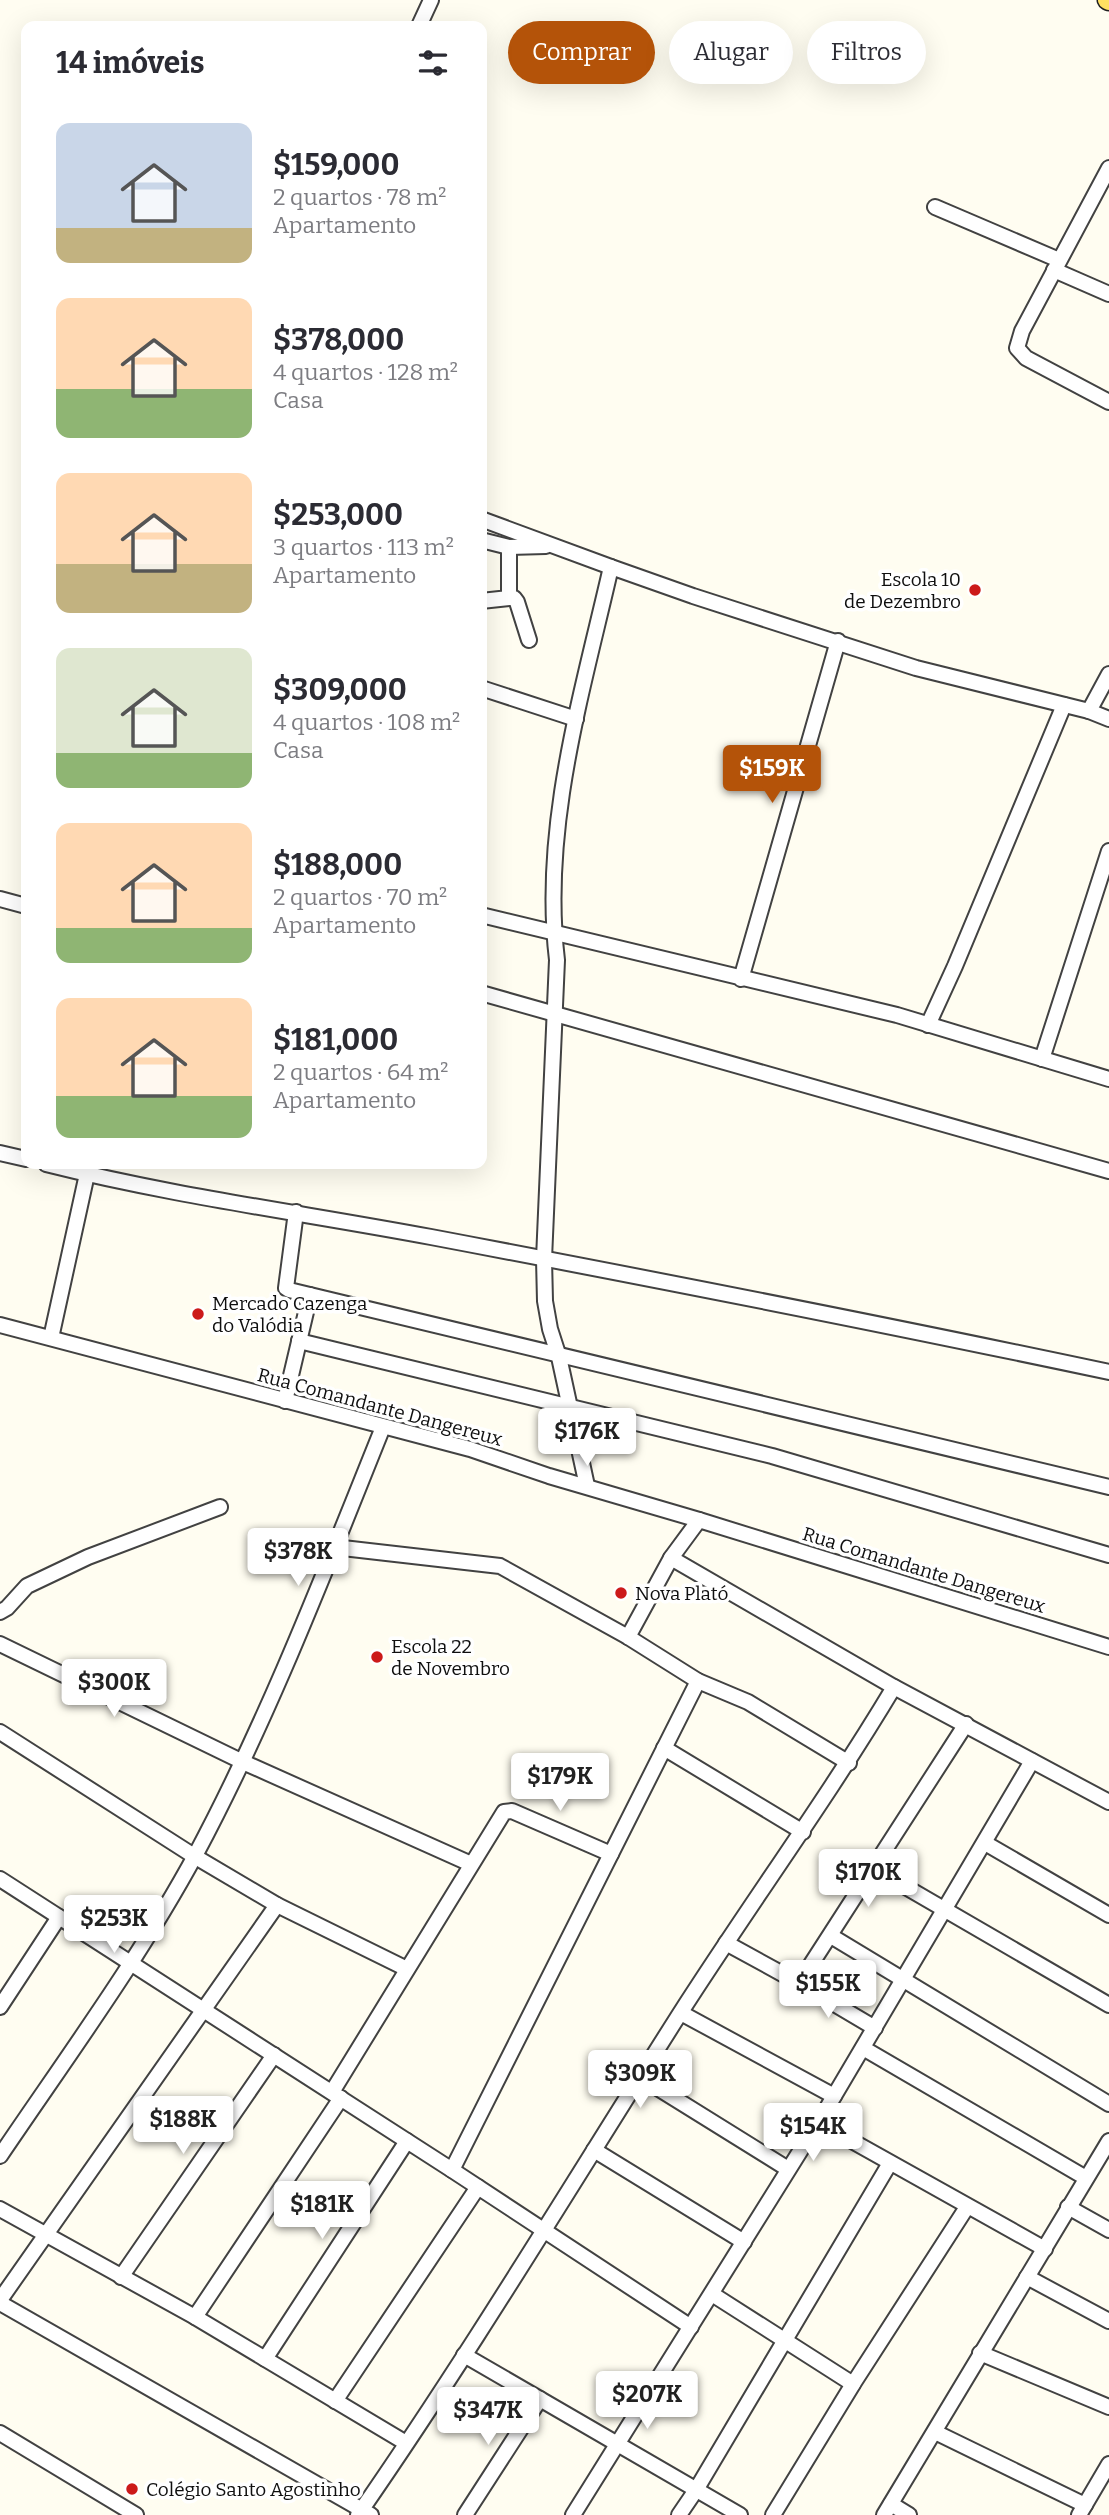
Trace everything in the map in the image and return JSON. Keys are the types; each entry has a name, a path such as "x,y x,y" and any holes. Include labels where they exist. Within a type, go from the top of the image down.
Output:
{"street":[{"path":"421,21 431,0"},
{"path":"1108,174 1022,331 1017,348 1026,358 1109,402"},
{"path":"935,207 1057,265 1109,294"},
{"path":"487,521 693,596 916,668 1089,711 1109,719"},
{"path":"487,542 509,547 556,546"},
{"path":"509,547 509,598"},
{"path":"587,1486 559,1357 550,1329 545,1301 544,1259 557,960 554,933 556,847 576,719 611,567"},
{"path":"487,600 514,598 529,640"},
{"path":"741,979 838,641"},
{"path":"1089,711 1109,674"},
{"path":"487,690 576,719"},
{"path":"928,1025 1063,705"},
{"path":"1042,1059 1109,850"},
{"path":"0,899 21,905"},
{"path":"487,916 897,1015 1109,1079"},
{"path":"487,995 1109,1171"},
{"path":"0,1153 21,1155"},
{"path":"66,1169 841,1315 1109,1372"},
{"path":"51,1338 87,1174"},
{"path":"296,1212 286,1288 559,1357 1109,1487"},
{"path":"285,1401 310,1295"},
{"name":"Rua Comandante Dangereux","path":"0,1325 470,1449 549,1476 1109,1647"},
{"path":"299,1341 772,1456 1109,1555"},
{"path":"0,2156 130,1962 194,1856 243,1762 383,1427"},
{"path":"0,1612 27,1586 88,1557 220,1507"},
{"path":"628,1637 671,1558 699,1520"},
{"path":"334,1547 500,1566 628,1637 698,1681 748,1702 849,1763"},
{"path":"671,1558 894,1686 1109,1802"},
{"path":"0,1644 243,1762 471,1864"},
{"path":"452,2170 698,1681"},
{"path":"277,1905 0,2301 364,2513 726,1943 849,1763 894,1686"},
{"path":"799,1983 966,1724"},
{"path":"0,1732 194,1856 277,1905 407,1969"},
{"path":"664,1748 803,1832"},
{"path":"573,2515 834,2096 1032,1761"},
{"path":"195,2317 337,2095 407,1969 504,1812 512,1811 611,1854"},
{"path":"985,1843 1109,1915"},
{"path":"873,1868 1109,2005"},
{"path":"0,1879 337,2095 691,2328"},
{"path":"0,2007 59,1917"},
{"path":"831,1936 1109,2104"},
{"path":"726,1943 874,2028"},
{"path":"681,2013 834,2096"},
{"path":"863,2048 1086,2179"},
{"path":"121,2277 274,2055"},
{"path":"640,2077 788,2169"},
{"path":"818,2122 1045,2249"},
{"path":"265,2359 407,2141"},
{"path":"909,2515 888,2510 1109,2141"},
{"path":"594,2150 744,2242"},
{"path":"679,2515 890,2163"},
{"path":"335,2401 478,2187"},
{"path":"773,2515 853,2384 967,2207"},
{"path":"1068,2207 1109,2230"},
{"path":"0,2209 195,2317 406,2443"},
{"path":"1027,2277 1109,2321"},
{"path":"712,2294 853,2384"},
{"path":"980,2353 1109,2407"},
{"path":"464,2355 740,2515"},
{"path":"465,2515 540,2399"},
{"path":"935,2432 1082,2510 1109,2464"},
{"path":"0,2434 136,2515"}],"place":[{"name":"Escola 10 de Dezembro","path":"975,590"},
{"name":"Mercado Cazenga do Valódia","path":"198,1314"},
{"name":"Nova Plató","path":"621,1593"},
{"name":"Escola 22 de Novembro","path":"377,1657"},
{"name":"Colégio Santo Agostinho","path":"132,2489"}]}
